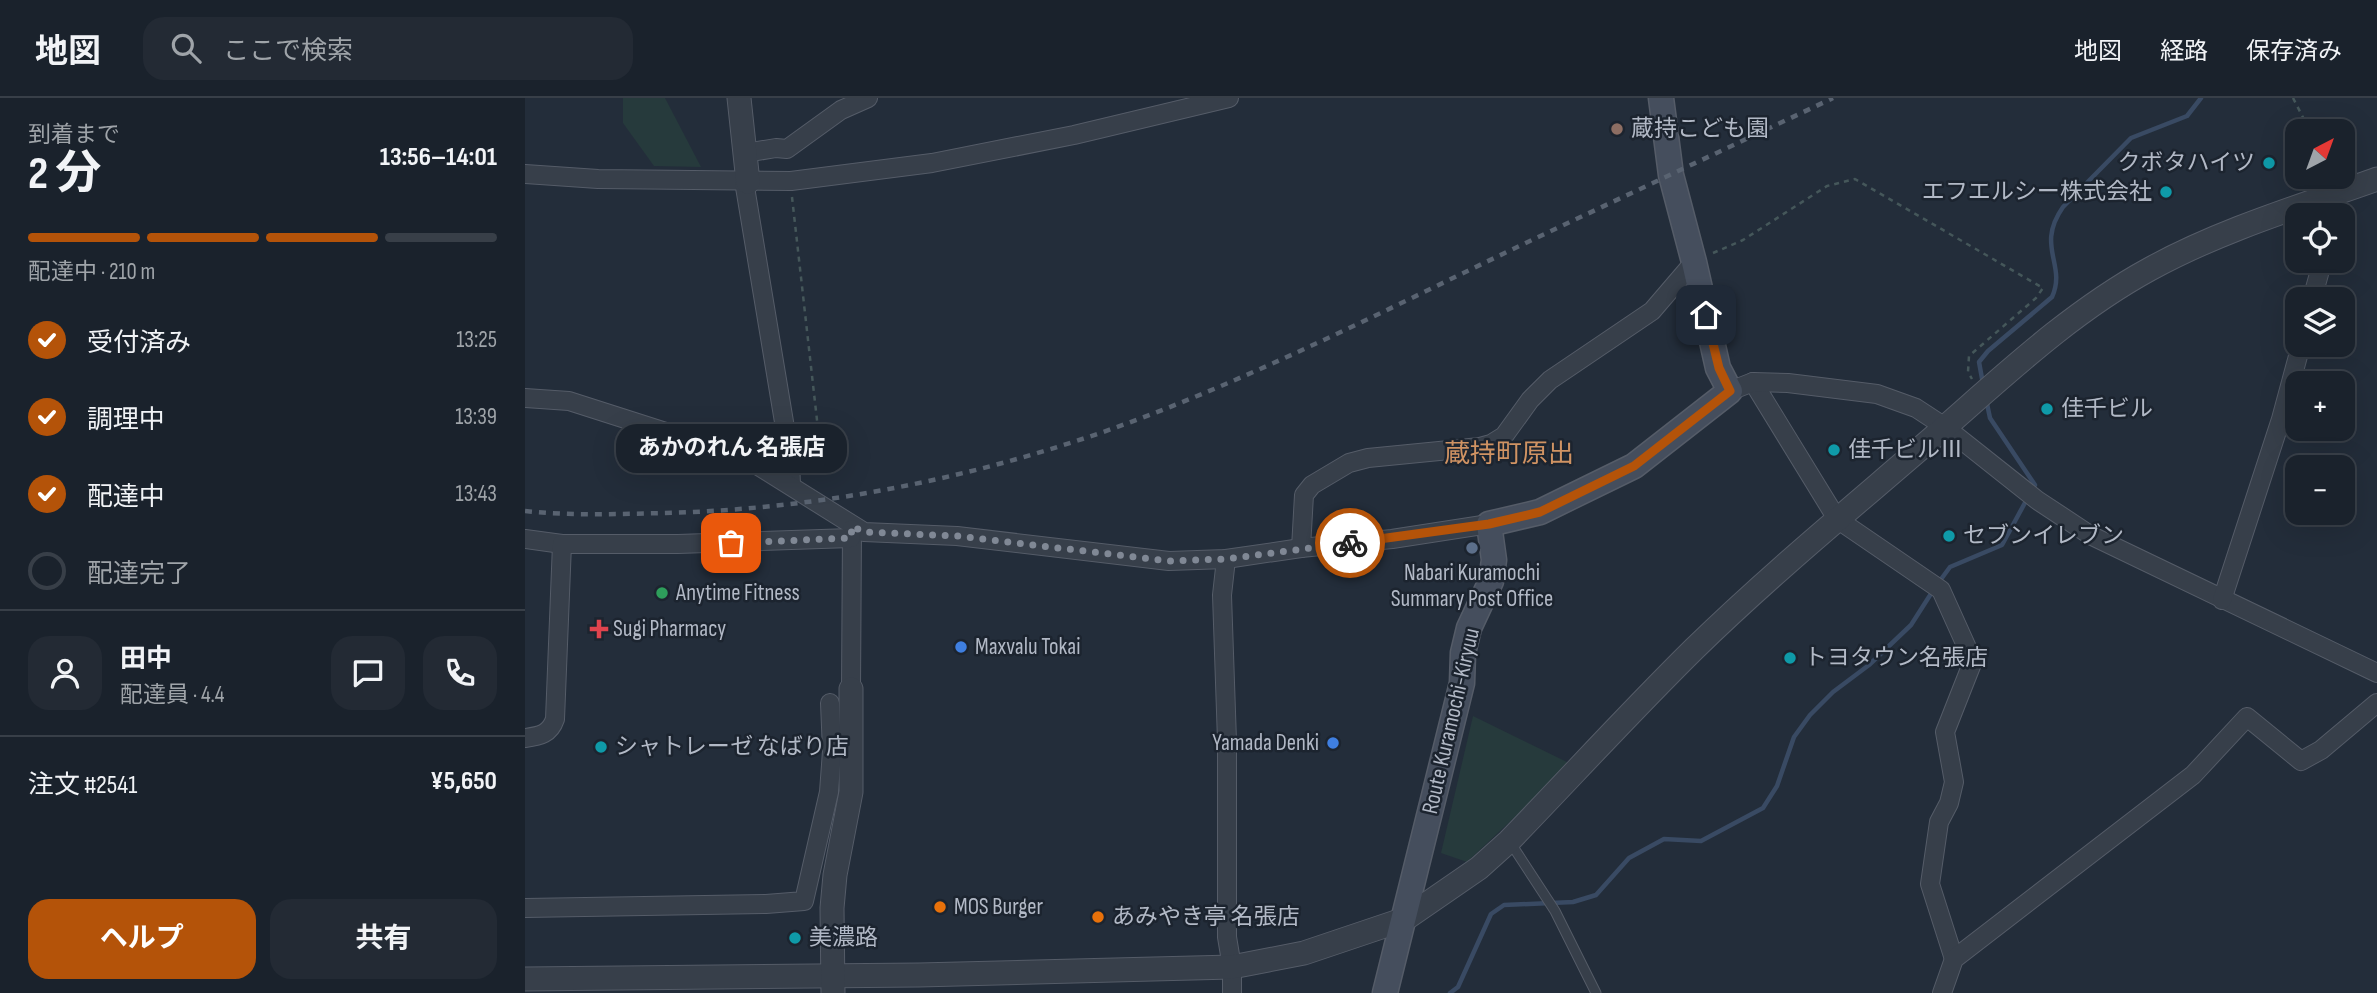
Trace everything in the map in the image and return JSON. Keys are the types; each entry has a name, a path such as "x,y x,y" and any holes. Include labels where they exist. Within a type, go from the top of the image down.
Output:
{"main road":[{"path":"1489,524 1540,512 1634,466 1741,387 1719,368 1671,175 1661,98"},
{"name":"Route Kuramochi-Kiryuu","path":"1385,993 1462,683 1463,653 1469,628 1491,581 1494,560 1489,524"}],"street":[{"path":"739,98 746,181 790,463 791,485"},
{"path":"745,153 787,149 841,110 868,98"},
{"path":"525,174 598,179 791,181 932,163 1074,135 1229,98"},
{"path":"2321,203 2377,179"},
{"path":"525,979 919,984 1232,967 1304,953 1405,919 1479,868 1509,841 1695,648 1836,519 2002,375 2096,302 2152,268 2252,223 2285,215"},
{"path":"1301,548 1302,505 1304,495 1312,485 1355,461 1480,447 1498,440 1544,385 1651,311 1694,262"},
{"path":"2223,600 2281,419 2298,357"},
{"path":"1741,387 1788,383 1877,394 1916,408 1945,427 2031,495 2090,535 2377,673"},
{"path":"1741,387 1836,519 1934,585 1973,661 1945,732 1954,782 1949,803 1939,822 1930,884 1954,959"},
{"path":"525,398 569,401 744,457 791,485 851,532"},
{"path":"525,540 562,544 678,544 864,532 957,536 1169,561 1226,559 1489,524"},
{"path":"833,984 833,897 851,792 851,532"},
{"path":"525,738 542,735 552,728 555,719 562,544"},
{"path":"1226,559 1222,595 1227,741 1227,937 1232,967 1232,993"},
{"path":"525,908 803,901 829,792 832,751 830,703"},
{"path":"1942,993 1954,959 2193,775 2247,717 2301,761 2321,750 2377,704"}],"lane":[{"path":"1509,841 1555,911 1596,993"}],"path":[{"path":"2293,98 2304,119"},
{"path":"1694,262 1743,240 1827,186 1854,179 2043,288 2036,298 1969,356 1968,372 1977,397"},
{"path":"790,463 815,450 819,438 791,181"}],"green space":[{"path":"623,98 665,98 701,167 654,166 623,123"},
{"path":"1473,716 1571,764 1467,862 1441,853"}],"waterway":[{"path":"1983,384 1979,362 1988,351 2052,297 2056,285 2052,233 2063,207 2131,138 2187,116 2201,98"},
{"path":"1986,399 1990,418 2035,485 2031,491"},
{"path":"1939,582 1950,567 2002,545 2027,499"},
{"path":"1450,993 1458,987 1491,914 1504,905 1573,902 1596,895 1629,858 1664,839 1701,841 1763,808 1777,786 1794,737 1810,715 1911,625 1934,589"}],"railway":[{"path":"525,511 630,514 777,506 832,499 942,478 1050,449 1151,414 1248,374 1833,98"}],"way so far":[{"path":"731,543 851,538 852,526 864,532 957,536 1169,561 1226,559 1350,543"}],"place":[{"name":"蔵持こども園","path":"1617,129"},
{"name":"クボタハイツ","path":"2269,163"},
{"name":"エフエルシー株式会社","path":"2166,192"},
{"name":"佳千ビル","path":"2047,409"},
{"name":"佳千ビルⅢ","path":"1834,450"},
{"name":"セブンイレブン","path":"1949,536"},
{"name":"あかのれん 名張店","path":"731,543"},
{"name":"Nabari Kuramochi Summary Post Office","path":"1472,548"},
{"name":"Anytime Fitness","path":"662,593"},
{"name":"Sugi Pharmacy","path":"599,629"},
{"name":"Maxvalu Tokai","path":"961,647"},
{"name":"トヨタウン名張店","path":"1790,658"},
{"name":"Yamada Denki","path":"1333,743"},
{"name":"シャトレーゼ なばり店","path":"601,747"},
{"name":"MOS Burger","path":"940,907"},
{"name":"あみやき亭 名張店","path":"1098,917"},
{"name":"美濃路","path":"795,938"}],"district":[{"name":"蔵持町原出","path":"1509,454"}],"route":[{"path":"1350,543 1392,539 1518,518 1540,512 1634,466 1730,391 1719,368 1706,315"}]}
